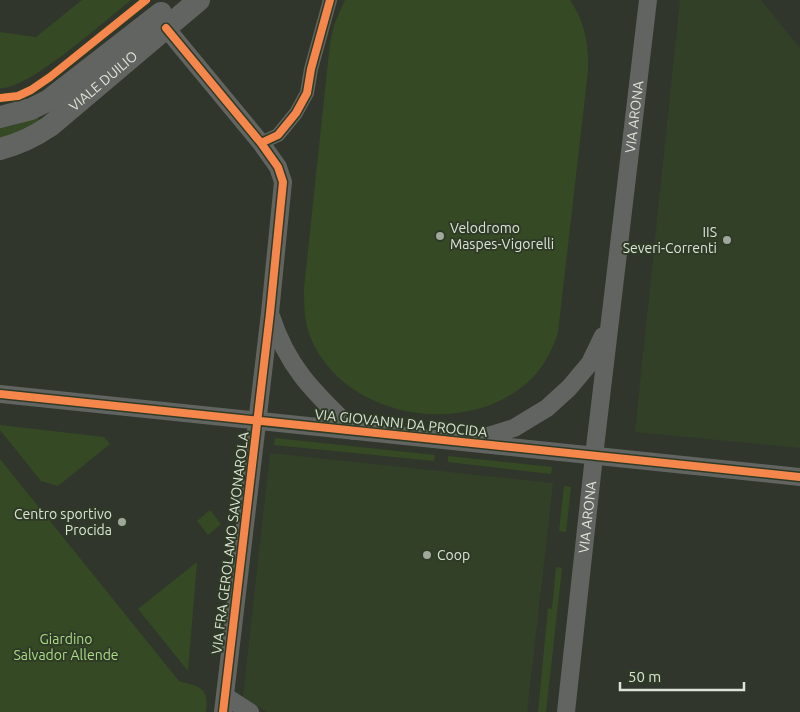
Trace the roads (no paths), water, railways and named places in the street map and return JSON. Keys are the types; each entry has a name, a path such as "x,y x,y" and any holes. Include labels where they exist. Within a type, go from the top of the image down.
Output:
{"street":[{"name":"VIALE DUILIO","path":"0,117 30,109 49,100 178,0"},
{"name":"VIALE DUILIO","path":"0,149 27,140 50,126 199,0"},
{"path":"261,143 278,135 296,114 307,93 311,69 330,0"},
{"name":"VIA ARONA","path":"566,712 648,0"},
{"name":"VIA FRA GEROLAMO SAVONAROLA","path":"166,28 261,143 278,167 282,182 270,313 224,704"},
{"name":"VIA FRA GEROLAMO SAVONAROLA","path":"270,313 279,340 298,373 314,392 354,431"},
{"name":"VIA ARONA","path":"468,443 514,428 547,408 569,388 590,363 610,323"},
{"name":"VIA GIOVANNI DA PROCIDA","path":"0,394 800,477"},
{"path":"224,704 250,712"}],"place":[{"name":"Velodromo Maspes-Vigorelli","path":"440,236"},
{"name":"IIS Severi-Correnti","path":"727,240"},
{"name":"Centro sportivo Procida","path":"122,522"},
{"name":"Coop","path":"427,555"}],"park label":[{"name":"Giardino Salvador Allende","path":"66,648"}]}
